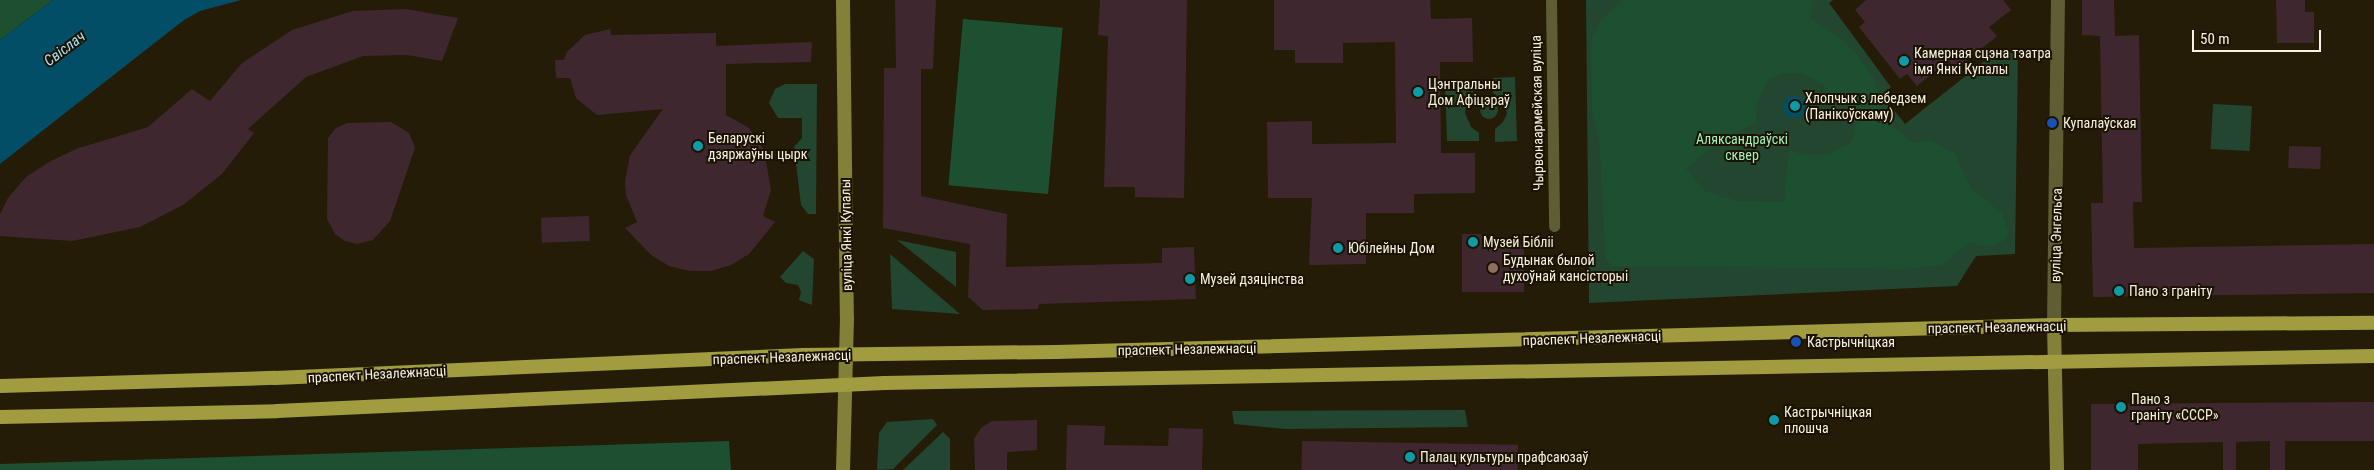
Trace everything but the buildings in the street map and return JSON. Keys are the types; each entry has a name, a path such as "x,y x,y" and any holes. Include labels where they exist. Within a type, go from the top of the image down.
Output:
{"main road":[{"name":"вуліца Янкі Купалы","path":"843,0 847,354 844,470"},
{"name":"праспект Незалежнасці","path":"0,386 847,354 1056,352 2054,325 2374,323"},
{"name":"вуліца Энгельса","path":"2054,325 2056,470"},
{"name":"праспект Незалежнасці","path":"0,417 287,410 846,385 2374,356"}],"street":[{"name":"Чырвонаармейская вуліца","path":"1551,0 1554,226"},
{"name":"вуліца Энгельса","path":"2054,325 2058,0"}],"green space":[{"path":"0,0 53,0 0,40"},
{"name":"Аляксандраўскі сквер","path":"1586,0 1833,0 1829,3 1891,87 1882,95 1905,124 2001,48 2018,54 2015,254 1976,256 1957,286 1589,303"},
{"name":"Аляксандраўскі сквер","path":"1623,0 1812,0 1810,18 1842,39 1863,62 1874,79 1881,107 1891,125 1913,143 1931,140 1955,154 1971,189 2002,213 2008,231 2005,240 1987,247 1970,242 1941,265 1905,269 1612,266 1606,259 1599,137 1592,111 1591,46 1592,37 1601,21","holes":["1783,73 1800,73 1817,80 1843,103 1857,122 1851,143 1827,155 1803,155 1789,150 1784,202 1738,201 1705,191 1686,169 1724,136 1757,123 1755,109 1768,79"]},
{"path":"963,19 1063,28 1048,194 948,185"},
{"path":"1515,77 1517,141 1495,142 1495,129 1503,122 1507,114 1503,99 1493,93 1493,78"},
{"path":"1477,80 1477,87 1467,99 1465,113 1471,127 1479,133 1479,141 1447,141 1445,82"},
{"path":"785,84 817,84 816,214 808,214 801,205 794,147 802,138 802,118 778,118 769,103 775,89"},
{"path":"1485,101 1493,101 1498,106 1496,117 1485,119 1480,114 1480,106"},
{"path":"2213,104 2252,106 2250,151 2211,149"},
{"path":"897,240 956,252 956,287"},
{"path":"803,251 814,259 812,305 799,300 801,292 798,285 786,283 780,277"},
{"path":"890,254 960,314 892,309"},
{"path":"1465,410 1468,427 1285,429 1234,424 1232,411"},
{"path":"933,419 937,425 893,469 877,470 879,433 887,422"},
{"path":"943,432 950,439 950,470 903,470"},
{"path":"729,441 731,470 0,470 0,464"}],"water":[{"name":"Свіслач","path":"53,0 241,0 200,11 184,20 0,164 0,40"},
{"path":"1794,96 1802,99 1805,107 1802,115 1794,118 1786,115 1783,107 1786,99"}],"place":[{"name":"Камерная сцэна тэатра імя Янкі Купалы","path":"1904,61"},
{"name":"Цэнтральны Дом Афіцэраў","path":"1418,92"},
{"name":"Хлопчык з лебедзем (Панікоўскаму)","path":"1795,106"},
{"name":"Купалаўская","path":"2052,123"},
{"name":"Беларускі дзяржаўны цырк","path":"698,146"},
{"name":"Музей Бібліі","path":"1473,242"},
{"name":"Юбілейны Дом","path":"1338,248"},
{"name":"Будынак былой духоўнай кансісторыі","path":"1493,268"},
{"name":"Музей дзяцінства","path":"1190,279"},
{"name":"Пано з граніту","path":"2119,291"},
{"name":"Кастрычніцкая","path":"1796,342"},
{"name":"Пано з граніту «СССР»","path":"2121,407"},
{"name":"Кастрычніцкая плошча","path":"1774,420"},
{"name":"Палац культуры прафсаюзаў","path":"1410,457"}]}
